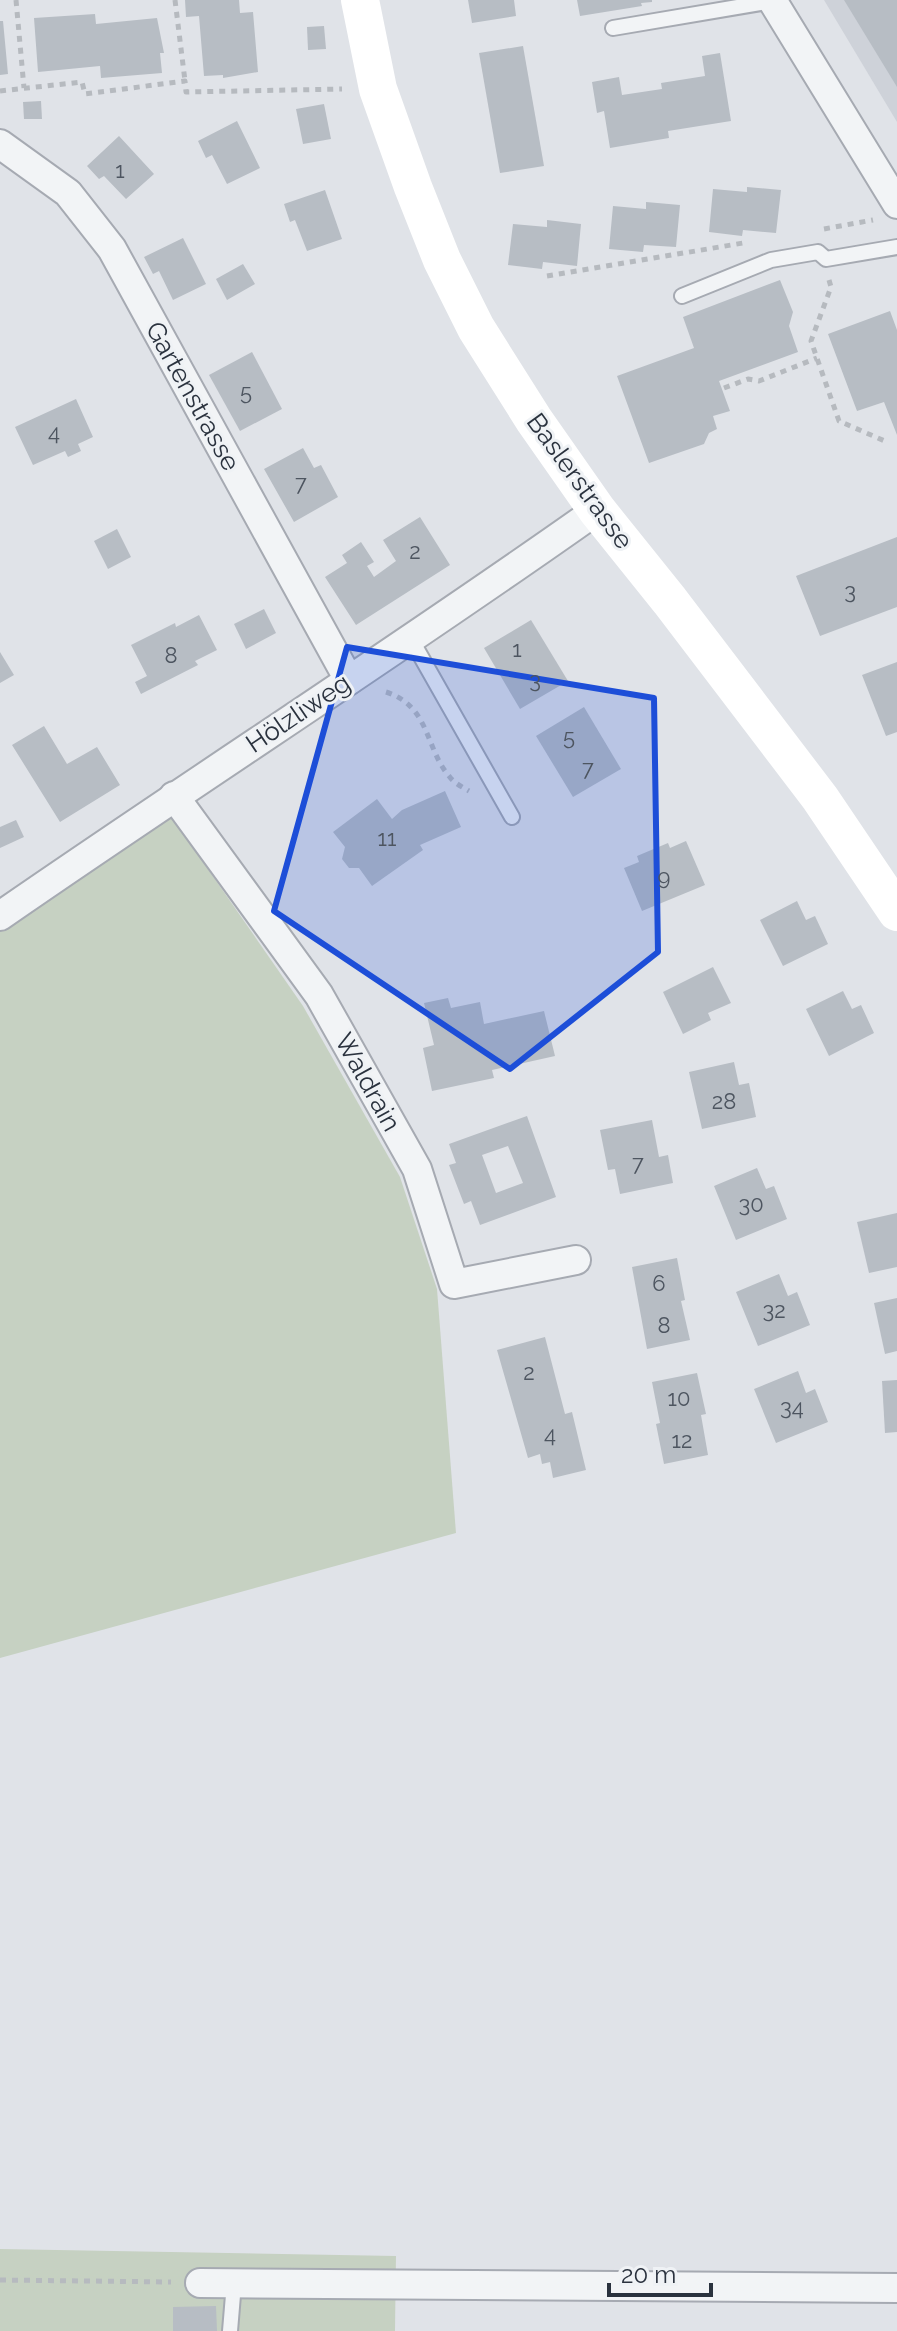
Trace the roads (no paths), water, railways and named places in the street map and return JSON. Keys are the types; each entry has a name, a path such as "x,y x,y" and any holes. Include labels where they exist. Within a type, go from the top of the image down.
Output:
{"main road":[{"name":"Baslerstrasse","path":"360,0 378,89 436,246 476,328 534,420 597,510 820,798 897,912"}],"street":[{"path":"772,0 889,211"},
{"name":"Gartenstrasse","path":"0,144 68,193 112,249 344,682"},
{"name":"Hölzliweg","path":"0,916 597,510"},
{"name":"Waldrain","path":"174,796 319,995 417,1169 454,1284 576,1260"},
{"path":"200,2283 897,2288"}],"lane":[{"path":"613,28 772,0"},
{"path":"682,296 771,260 818,252 826,259 897,247"},
{"path":"411,639 512,817"},
{"path":"230,2331 234,2283"}]}
